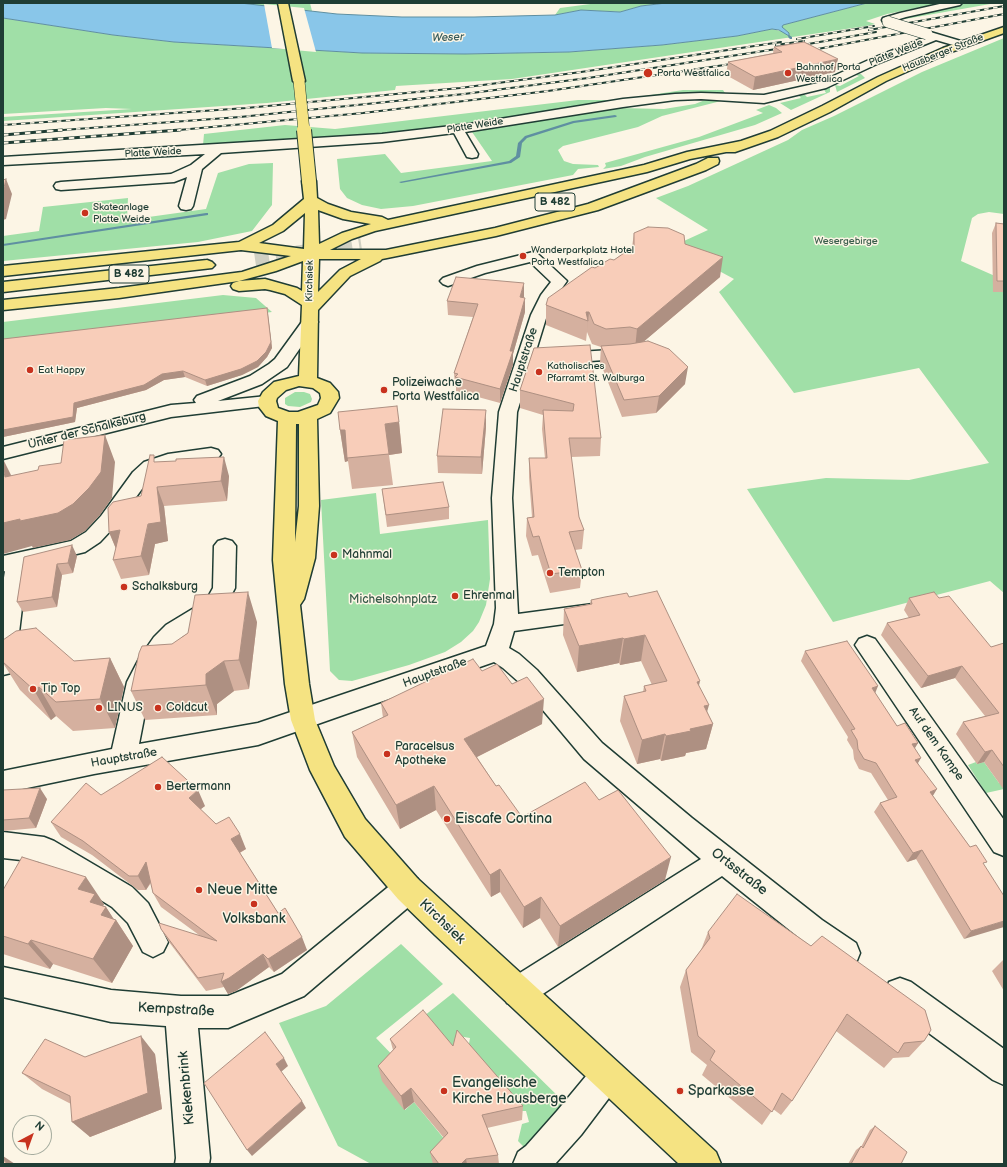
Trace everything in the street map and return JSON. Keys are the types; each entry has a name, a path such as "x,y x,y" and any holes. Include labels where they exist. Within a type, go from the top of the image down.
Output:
{"main road":[{"name":"Kirchsiek","path":"283,3 299,82 311,200 308,381"},
{"name":"Hausberger Straße","path":"882,79 960,44 1004,30"},
{"name":"B 482","path":"577,197 649,177 774,134 826,109 882,79"},
{"path":"3,304 119,293 244,276 310,254 356,232 403,220 647,168 687,156 745,144"},
{"path":"3,271 240,254 265,248 310,254 351,255 384,246 496,232 593,207 701,167 745,144"},
{"path":"240,254 278,228 311,200 323,207 348,216 380,221 403,220"},
{"path":"361,243 384,246"},
{"path":"119,293 169,294 234,286 265,284 291,291 309,311 345,273 369,260 384,246"},
{"path":"240,254 255,259"},
{"name":"B 482","path":"3,287 223,263"},
{"path":"308,381 324,387 329,392 330,398 324,409 308,416 287,418 272,412 268,407 267,401 269,396 280,386 289,382 308,381"},
{"name":"Kirchsiek","path":"290,612 304,558 309,506 308,416"},
{"name":"Kirchsiek","path":"287,418 284,560 302,720 323,770 355,828 408,889 704,1164"}],"street":[{"path":"957,3 902,15 887,20 888,22 960,44"},
{"name":"Platte Weide","path":"3,161 218,149 240,157 360,150 359,140 464,129 623,103 675,97 708,96 764,99 822,86 931,35"},
{"path":"855,70 882,79"},
{"path":"464,129 472,154"},
{"path":"177,164 185,164 218,149"},
{"path":"61,186 174,178 196,168 218,149"},
{"path":"186,206 196,168"},
{"name":"Hauptstraße","path":"3,782 123,758 258,734 496,652 505,624 507,608 502,498 508,412 539,315 549,295 559,281 533,257 482,269 448,281"},
{"name":"Unter der Schalksburg","path":"3,453 171,411 234,389 265,375 281,363 309,311"},
{"path":"524,360 628,354"},
{"name":"Unter der Schalksburg","path":"171,411 267,401"},
{"path":"3,666 10,562 76,546 93,537 108,521 140,477 151,466 168,460 211,454"},
{"path":"123,758 139,682 148,664 162,643 174,631 207,611 216,603 224,588 225,546"},
{"path":"505,624 616,608"},
{"name":"Auf dem Kampe","path":"867,645 1004,843"},
{"name":"Ortsstraße","path":"496,652 511,661 529,677 593,751 682,827 812,930 1004,1069"},
{"path":"3,845 44,850 122,897 138,913 153,942"},
{"path":"30,876 44,850"},
{"path":"518,992 723,860"},
{"name":"Kempstraße","path":"3,982 111,1006 181,1012 228,1012 293,985 408,889"},
{"name":"Kiekenbrink","path":"181,1012 195,1162"},
{"path":"530,1164 538,1158 569,1124 608,1075"}],"green space":[{"path":"240,3 310,3 312,11 259,6"},
{"path":"598,3 666,3 641,6 620,12 581,10 555,15 560,8"},
{"path":"867,3 941,3 887,14 866,21 875,24 866,26 512,79 396,86 395,90 267,103 3,121 3,117 132,109 106,108 3,114 3,18 113,35 174,42 362,53 465,54 569,52 662,45 737,36 772,29 789,33 781,27 783,25"},
{"path":"969,3 996,3 905,19 903,18 927,11"},
{"name":"Wesergebirge","path":"1004,38 1004,214 989,212 978,214 972,218 961,261 1004,280 1004,593 990,581 833,622 747,489 826,478 909,480 989,463 919,368 794,393 719,292 734,279 673,246 708,230 656,198 688,186 788,140 802,130 834,116 922,72"},
{"path":"853,74 861,74 865,78 837,92 835,85 840,86 859,76"},
{"path":"830,85 830,92 791,110 780,103 801,98 797,94 803,93 807,97 826,93 823,88"},
{"path":"683,90 723,90 725,93 701,93 625,99"},
{"path":"578,100 606,100 614,102 468,125 392,134 203,145 204,134 285,125 335,129"},
{"path":"705,100 721,101 662,116 638,127 563,146 558,150 564,161 573,164 598,165 599,167 578,169 573,175 413,206 381,209 362,205 347,198 340,189 337,159 385,154 401,173 492,161 472,132 619,108 664,109 695,104"},
{"path":"769,105 782,113 755,125 645,157 621,166 603,169 606,166 605,163 699,137 763,113 756,110"},
{"path":"273,163 272,205 252,231 198,242 3,261 3,236 39,231 43,207 128,198 127,220 206,209 218,173 249,164"},
{"path":"223,295 256,298 272,312 3,345 3,322"},
{"path":"295,392 310,394 312,399 311,402 300,407 288,406 285,404 285,398"},
{"name":"Michelsohnplatz","path":"376,493 380,534 488,520 490,579 486,605 479,622 473,631 461,642 445,652 409,665 352,681 339,680 330,671 321,500"},
{"path":"976,762 977,764 984,762 999,783 1004,781 1004,789 986,793 968,765"},
{"path":"401,944 443,984 376,1038 400,1063 405,1110 414,1102 450,1146 433,1164 371,1164 338,1146 279,1023 326,1006"},
{"path":"453,993 565,1103 525,1148 518,1141 522,1124 529,1122 526,1111 521,1111 468,1049 470,1038 458,1036 456,1043 451,1048 424,1016"}],"water":[{"name":"Weser","path":"3,3 240,3 337,14 402,17 474,17 555,15 581,10 620,12 641,6 666,3 867,3 783,25 782,27 789,33 789,36 779,30 772,29 737,36 662,45 569,52 465,54 362,53 174,42 113,35 3,18"}],"pier":[{"path":"264,4 304,8 316,52 272,48"}],"building":[{"path":"804,42 838,59 755,77 728,62 782,52 774,47"},
{"path":"6,179 3,192 3,180"},
{"path":"996,223 1004,224 1004,281 997,281"},
{"path":"648,227 668,228 684,235 685,244 723,257 637,329 630,327 606,329 594,324 589,312 586,312 588,321 546,305 548,298 592,267 595,268 610,259 614,260 634,246 634,233"},
{"path":"456,277 524,283 520,297 525,298 510,351 513,351 500,389 455,377 458,374 454,373 478,304 447,301"},
{"path":"267,308 271,342 266,352 257,361 241,369 205,380 183,371 162,374 144,385 74,403 73,417 3,430 3,339"},
{"path":"648,341 669,349 688,367 659,396 624,400 601,346"},
{"path":"590,345 601,438 569,438 579,517 584,530 569,532 582,570 551,574 539,536 533,537 527,518 534,517 529,458 547,458 543,410 573,411 574,404 520,390 534,348"},
{"path":"397,406 399,422 385,424 389,454 347,458 345,430 340,430 338,412"},
{"path":"443,409 486,410 481,457 437,456"},
{"path":"105,435 101,472 89,488 73,504 58,513 3,523 3,467 5,477 38,470 39,466 61,463 64,440"},
{"path":"150,455 154,455 154,462 176,461 176,459 224,457 221,481 157,487 161,522 148,524 141,556 113,560 120,530 109,532 108,508 113,502 141,496"},
{"path":"443,482 449,507 386,515 382,489"},
{"path":"72,545 68,563 57,564 52,597 17,602 24,557"},
{"path":"657,591 700,681 697,682 709,705 704,706 713,724 690,729 691,731 666,736 665,734 642,740 624,696 646,691 644,686 667,681 645,635 579,646 564,609 592,604 591,600 605,597 627,593 629,597"},
{"path":"248,592 239,660 224,661 206,674 206,685 131,691 139,653 142,646 172,644 188,633 195,595"},
{"path":"934,592 939,598 949,596 991,647 1004,643 1004,767 992,750 985,752 963,722 999,713 962,666 928,676 887,623 920,615 909,598"},
{"path":"36,628 74,661 110,658 100,699 56,702 39,687 34,690 3,662 3,640 16,631"},
{"path":"847,641 878,686 872,688 897,726 905,723 918,743 912,744 921,758 915,760 937,789 930,792 970,847 976,845 987,862 983,863 1004,896 1004,921 971,931 922,850 913,853 880,803 897,797 876,763 864,759 858,749 857,740 851,730 855,729 805,651"},
{"path":"473,659 482,671 497,664 512,684 527,677 544,699 464,739 496,786 499,785 522,817 585,782 599,800 618,790 671,857 560,926 541,897 524,907 500,869 490,875 434,786 396,805 352,732 388,715 381,703"},
{"name":"Neue Mitte","path":"162,757 198,790 189,798 216,824 229,817 240,834 231,839 278,913 285,908 302,937 268,959 263,954 221,982 224,973 198,978 161,929 159,923 217,941 153,893 146,862 138,876 129,876 83,841 51,822 86,783 101,795"},
{"path":"40,788 29,818 3,820 3,790"},
{"path":"22,857 86,877 78,889 95,894 90,902 106,907 101,915 116,920 93,959 31,940 28,944 3,936 3,890"},
{"path":"737,894 811,946 822,936 925,1010 931,1030 924,1041 904,1043 898,1053 847,1014 792,1101 782,1093 772,1112 710,1060 715,1051 698,1036 686,970 710,938 708,932"},
{"name":"Evangelische Kirche Hausberge","path":"423,1010 453,1046 457,1030 523,1106 482,1115 498,1155 466,1159 461,1164 439,1164 430,1152 448,1133 411,1088 401,1096 378,1066 396,1047 390,1039"},
{"path":"265,1032 284,1058 276,1064 302,1101 247,1150 204,1083"},
{"path":"141,1036 148,1093 72,1122 70,1096 22,1073 45,1039 85,1057"},
{"path":"875,1126 907,1152 901,1164 851,1164 861,1146 863,1148"}],"waterway":[{"path":"401,182 510,162 518,157 520,143 526,137 573,122 615,116"},
{"path":"3,245 206,214"}],"tunnel":[{"path":"255,259 361,243"}],"railway":[{"path":"869,30 1004,6"},
{"path":"807,51 1004,14"},
{"path":"797,39 874,26"},
{"path":"797,46 876,32"},
{"path":"776,45 804,41"},
{"path":"3,125 246,108 460,88 581,72 781,42"},
{"path":"58,130 240,117 464,94 588,78 783,48"},
{"path":"174,130 363,113 548,91 738,63"},
{"path":"3,135 58,130"},
{"path":"49,131 58,130"},
{"path":"58,130 62,130"},
{"path":"3,143 174,130"},
{"path":"168,131 174,130"},
{"path":"174,130 180,130"}],"place":[{"name":"Porta Westfalica","path":"648,73"},
{"name":"Bahnhof Porta Westfalica","path":"788,73"},
{"name":"Skateanlage Platte Weide","path":"85,213"},
{"name":"Wanderparkplatz Hotel Porta Westfalica","path":"523,256"},
{"name":"Eat Happy","path":"30,370"},
{"name":"Katholisches Pfarramt St. Walburga","path":"539,372"},
{"name":"Polizeiwache Porta Westfalica","path":"384,390"},
{"name":"Mahnmal","path":"334,555"},
{"name":"Tempton","path":"550,573"},
{"name":"Schalksburg","path":"124,587"},
{"name":"Ehrenmal","path":"455,596"},
{"name":"Tip Top","path":"33,689"},
{"name":"LINUS","path":"99,708"},
{"name":"Coldcut","path":"158,708"},
{"name":"Paracelsus Apotheke","path":"387,754"},
{"name":"Bertermann","path":"158,787"},
{"name":"Eiscafe Cortina","path":"447,819"},
{"name":"Neue Mitte","path":"199,890"},
{"name":"Volksbank","path":"254,904"},
{"name":"Evangelische Kirche Hausberge","path":"444,1091"},
{"name":"Sparkasse","path":"680,1091"}]}
